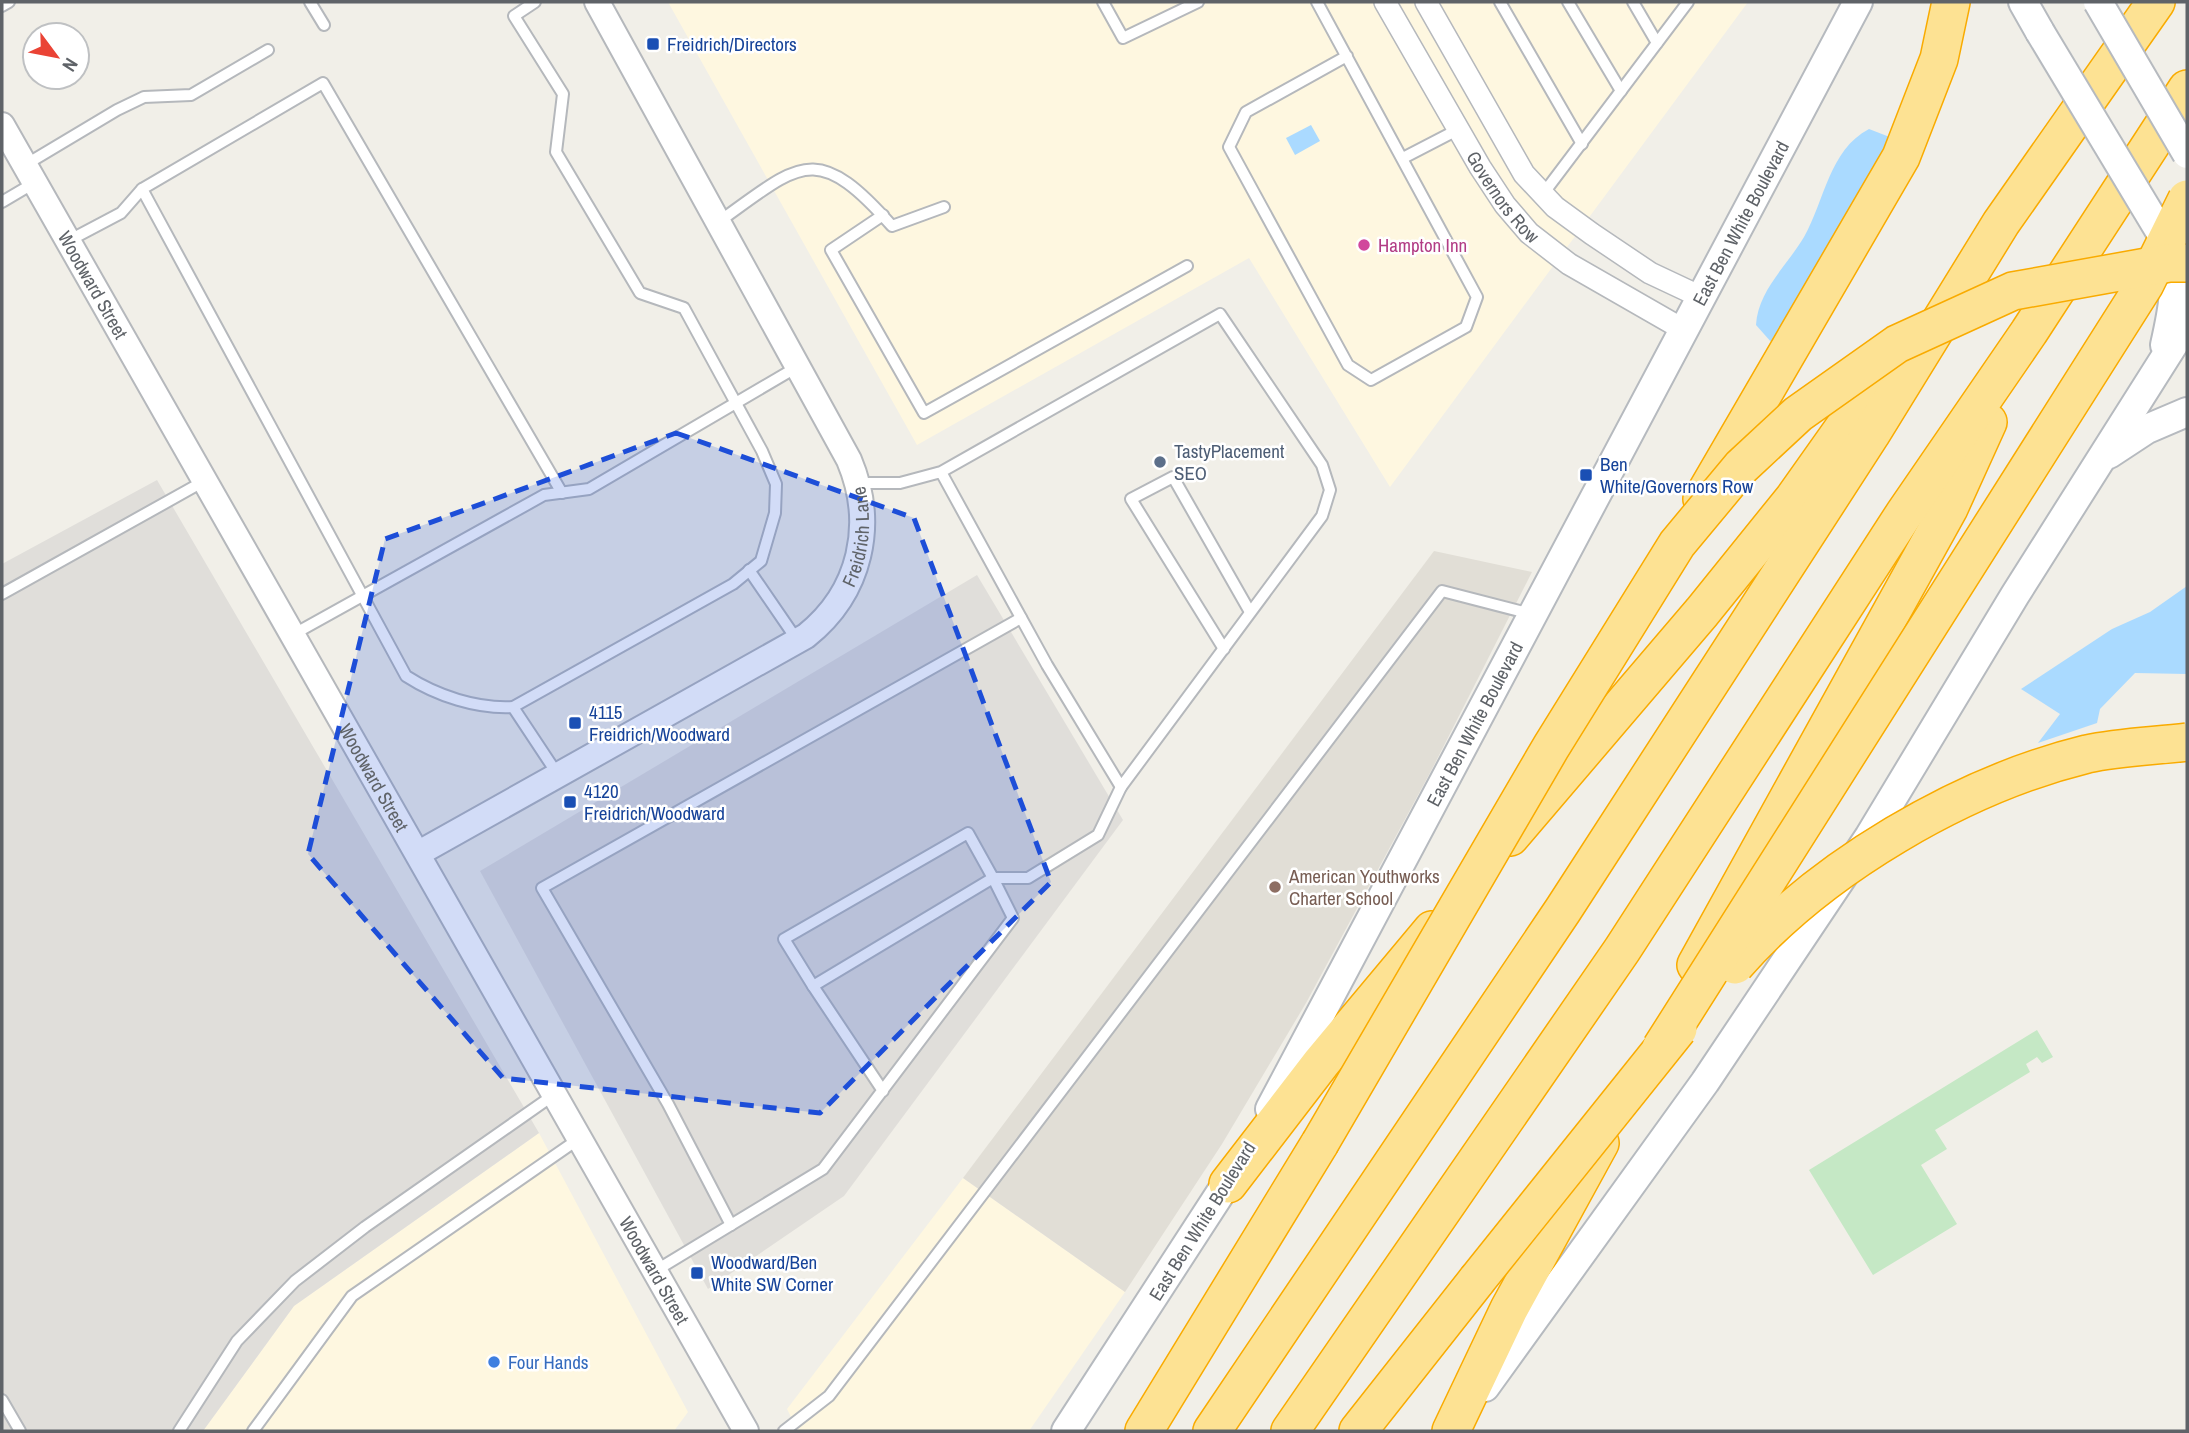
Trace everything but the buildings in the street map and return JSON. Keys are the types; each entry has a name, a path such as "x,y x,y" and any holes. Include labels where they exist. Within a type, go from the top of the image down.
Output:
{"highway":[{"path":"1144,1431 1320,1143 1552,747 1677,544 1901,157 1939,59 1951,2"},
{"path":"1228,1184 1374,999 1702,612 1794,498 1878,379 2001,223 2156,2"},
{"path":"1290,1431 1622,950 1904,514 2029,332 2187,89"},
{"path":"1661,1048 2145,284 2187,199"},
{"path":"1212,1431 1570,898 1871,434 2001,223"},
{"path":"1677,544 1741,467 1798,414 1897,344 2013,291 2169,262 2177,253"},
{"path":"1452,1431 1509,1309 1765,837 1949,508 2029,332"},
{"path":"1358,1431 1661,1048 1766,929 1874,846 1982,790 2087,754 2187,743"}],"main road":[{"name":"East Ben White Boulevard","path":"1066,1431 1228,1184 1858,2"},
{"path":"2022,2 2177,253 2176,299 2162,362"},
{"path":"2098,2 2187,154"},
{"path":"1452,1431 1697,1093 1869,837 2187,323"},
{"path":"2101,460 2147,429 2187,412"}],"street":[{"name":"Freidrich Lane","path":"419,853 797,640 828,616 853,574 863,525 858,483 849,460 597,2"},
{"name":"Governors Row","path":"1385,2 1505,205 1529,233 1569,264 1684,330"},
{"name":"Governors Row","path":"1426,2 1524,174 1564,214 1650,273 1701,297"},
{"name":"Woodward Street","path":"2,125 746,1431"}],"lane":[{"path":"2,6 9,2"},
{"path":"310,2 324,25"},
{"path":"142,189 406,676 425,688 490,708 513,707 733,584 761,561 775,513 776,484 762,451 684,308 640,293 556,152 563,94 514,16 535,2"},
{"path":"1103,2 1123,38 1198,2"},
{"path":"1317,2 1347,56 1403,158 1477,297 1466,327 1371,380 1348,365 1229,147 1246,112 1347,56"},
{"path":"1500,2 1582,144"},
{"path":"1568,2 1621,91"},
{"path":"1633,2 1657,43"},
{"path":"1544,194 1688,2"},
{"path":"2,202 30,174 117,110 144,97 191,95 268,50"},
{"path":"68,242 121,212 142,189 323,83 562,493"},
{"path":"1403,158 1459,129"},
{"path":"717,223 786,175 807,169 843,177 892,226 944,207"},
{"path":"883,215 831,250 924,413 1186,267"},
{"path":"813,986 993,878 1028,878 1098,835 1121,787 1322,516 1330,490 1322,465 1220,314 941,472 900,482 858,483"},
{"path":"294,634 544,495 589,489 797,367"},
{"path":"941,472 1021,618 1121,787"},
{"path":"1224,649 1131,499 1173,477 1250,612"},
{"path":"2,594 206,480"},
{"path":"749,570 797,640"},
{"path":"784,1431 829,1396 1442,591 1534,614"},
{"path":"731,1225 668,1104 542,888 1021,618"},
{"path":"513,707 558,775"},
{"path":"655,1271 823,1169 883,1091 1013,918 968,833 784,939 883,1091"},
{"path":"179,1431 237,1341 295,1281 365,1227 555,1094"},
{"path":"253,1431 352,1296 580,1138"},
{"path":"2,1400 20,1431"}],"highlighted area":[{"path":"676,433 914,518 1051,882 820,1113 503,1078 308,854 385,539"}],"shaded area":[{"path":"668,2 1748,2 1390,487 1249,258 917,445"},
{"path":"157,480 539,1133 294,1306 203,1431 2,1431 2,564"},
{"name":"American Youthworks Charter School","path":"1434,551 1532,572 1431,771 1306,1003 1222,1144 1125,1292 963,1178"},
{"path":"977,575 1123,820 844,1196 708,1289 480,871"},
{"path":"539,1133 688,1412 674,1431 203,1431 294,1306"},
{"path":"963,1178 1125,1292 1029,1431 798,1431 787,1409"}],"green space":[{"path":"2037,1030 2053,1057 2042,1063 2037,1057 2026,1064 2030,1072 1935,1130 1947,1149 1921,1165 1957,1224 1873,1275 1809,1170"}],"water":[{"path":"1311,125 1320,141 1295,155 1286,138"},
{"path":"1869,129 1900,141 1793,351 1772,343 1756,325 1762,301 1804,237 1836,163 1856,138"},
{"path":"2187,586 2187,674 2135,673 2100,709 2097,723 2038,743 2060,714 2021,689 2112,629 2150,612"}],"place":[{"name":"Freidrich/Directors","path":"653,44"},
{"name":"Hampton Inn","path":"1364,245"},
{"name":"TastyPlacement SEO","path":"1160,462"},
{"name":"Ben White/Governors Row","path":"1586,475"},
{"name":"4115 Freidrich/Woodward","path":"575,723"},
{"name":"4120 Freidrich/Woodward","path":"570,802"},
{"name":"American Youthworks Charter School","path":"1275,887"},
{"name":"Woodward/Ben White SW Corner","path":"697,1273"},
{"name":"Four Hands","path":"494,1362"}]}
